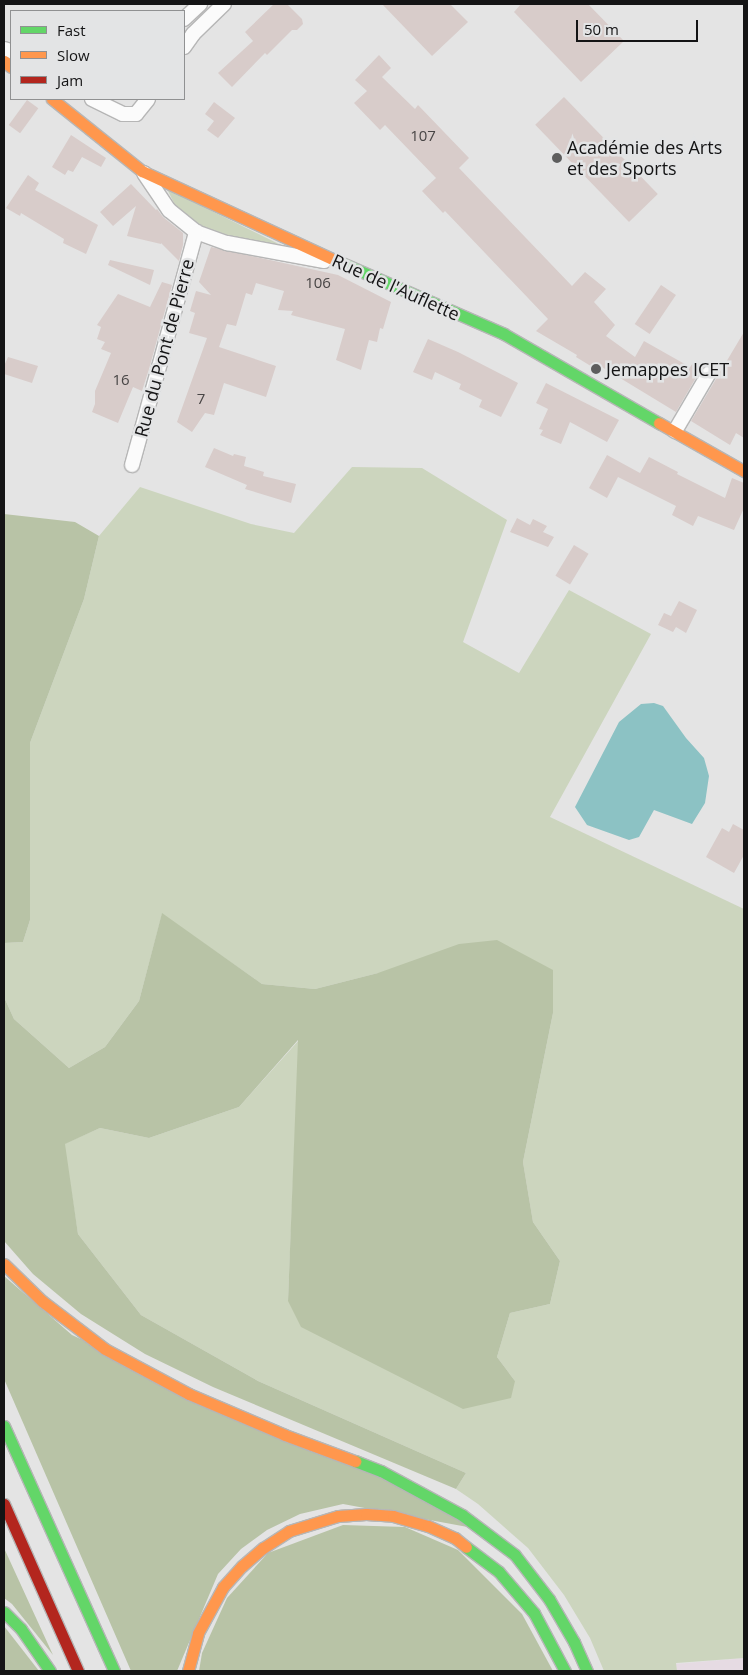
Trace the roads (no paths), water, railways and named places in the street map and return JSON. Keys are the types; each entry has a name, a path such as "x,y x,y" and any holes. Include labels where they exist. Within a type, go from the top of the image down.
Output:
{"main road":[{"name":"Rue de l'Auflette","path":"53,100 142,170 345,264 504,334 744,471"},
{"path":"4,1264 42,1302 105,1348 190,1394 285,1435 381,1471 462,1514 515,1555 549,1599 574,1642 587,1671"},
{"path":"4,1426 114,1671"},
{"path":"4,1504 78,1671"},
{"path":"188,1671 198,1634 209,1610 223,1587 242,1566 263,1548 289,1531 330,1518 366,1514 393,1516 437,1530 455,1538 499,1572 534,1613 565,1671"},
{"path":"4,1612 21,1629 50,1671"}],"street":[{"path":"185,17 200,4"},
{"path":"185,46 193,34 224,4"},
{"path":"97,100 123,114 136,114 147,100"},
{"path":"142,170 169,210 196,232 227,243 345,264"},
{"name":"Rue du Pont de Pierre","path":"132,465 196,232"},
{"path":"675,431 709,373"}],"water":[{"path":"654,703 663,706 686,738 704,758 709,776 705,803 692,824 654,810 639,837 629,840 587,825 575,807 619,722 641,704"}],"place":[{"name":"Académie des Arts et des Sports","path":"557,158"},
{"name":"Jemappes ICET","path":"596,369"}]}
